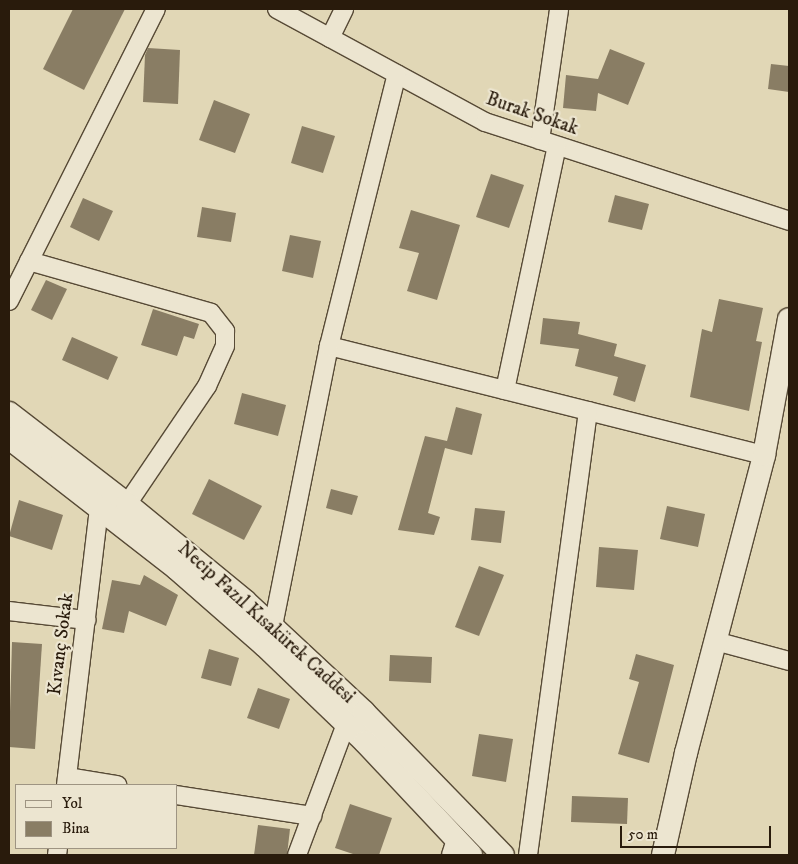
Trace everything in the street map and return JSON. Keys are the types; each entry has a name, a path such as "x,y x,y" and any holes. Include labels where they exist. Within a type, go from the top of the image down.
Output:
{"street":[{"path":"9,302 156,9"},
{"name":"Burak Sokak","path":"277,9 485,122 789,221"},
{"path":"330,38 344,9"},
{"path":"540,140 559,9"},
{"path":"273,626 329,346 397,74"},
{"path":"504,390 557,146"},
{"path":"29,261 211,313 222,324 225,346 212,378 128,504"},
{"path":"663,855 715,641 764,455 789,319"},
{"path":"329,346 764,455"},
{"path":"528,855 588,411"},
{"name":"Necip Fazıl Kısakürek Caddesi","path":"9,413 128,504 273,626 364,712 503,855"},
{"name":"Necip Fazıl Kısakürek Caddesi","path":"9,438 99,507 222,607 346,724 459,850"},
{"name":"Kıvanç Sokak","path":"66,781 99,507"},
{"path":"9,611 86,620"},
{"path":"715,641 789,661"},
{"path":"297,855 346,724"},
{"path":"66,781 104,784"},
{"path":"178,795 312,816"}],"building":[{"path":"73,9 125,9 84,90 43,69"},
{"path":"148,48 180,50 178,104 143,102 145,55"},
{"path":"610,49 645,63 628,105 598,93 596,111 563,108 566,75 598,79"},
{"path":"771,64 789,66 789,92 768,89"},
{"path":"214,100 250,114 235,153 199,140"},
{"path":"302,126 335,136 323,173 291,163"},
{"path":"491,174 524,185 509,228 476,217"},
{"path":"615,195 649,204 642,230 608,222"},
{"path":"83,198 113,211 99,241 70,227"},
{"path":"202,207 236,213 231,242 197,237"},
{"path":"411,210 460,225 437,300 407,291 419,253 399,248"},
{"path":"290,235 321,241 313,278 282,271"},
{"path":"46,280 67,289 52,320 31,310"},
{"path":"719,299 763,308 756,341 762,342 749,411 690,397 702,329 712,332"},
{"path":"153,309 199,324 194,339 184,336 177,356 141,345"},
{"path":"543,318 580,322 578,334 617,344 614,356 646,365 635,402 613,395 618,377 575,366 579,349 540,344"},
{"path":"72,337 118,357 108,380 62,360"},
{"path":"242,393 286,405 278,436 234,424"},
{"path":"456,407 482,414 472,455 445,448 428,513 440,517 434,535 398,530 425,436 447,441"},
{"path":"209,479 262,506 244,540 192,514"},
{"path":"331,489 358,496 352,515 326,508"},
{"path":"19,500 63,515 52,550 9,536"},
{"path":"667,506 705,514 698,547 660,539"},
{"path":"475,508 505,511 501,543 471,540"},
{"path":"599,547 638,550 634,590 596,587"},
{"path":"479,566 504,575 479,636 455,627"},
{"path":"144,575 178,595 166,626 129,611 124,633 102,629 112,580 140,585"},
{"path":"12,642 42,644 35,749 9,747"},
{"path":"209,649 239,658 231,686 201,678"},
{"path":"636,654 674,665 649,763 618,754 639,682 629,679"},
{"path":"390,655 432,657 431,683 389,681"},
{"path":"258,688 290,699 279,729 247,718"},
{"path":"479,734 513,739 506,782 472,776"},
{"path":"572,796 628,798 627,824 571,822"},
{"path":"350,804 392,818 379,855 356,855 335,848"},
{"path":"258,825 290,829 287,855 254,855"}]}
